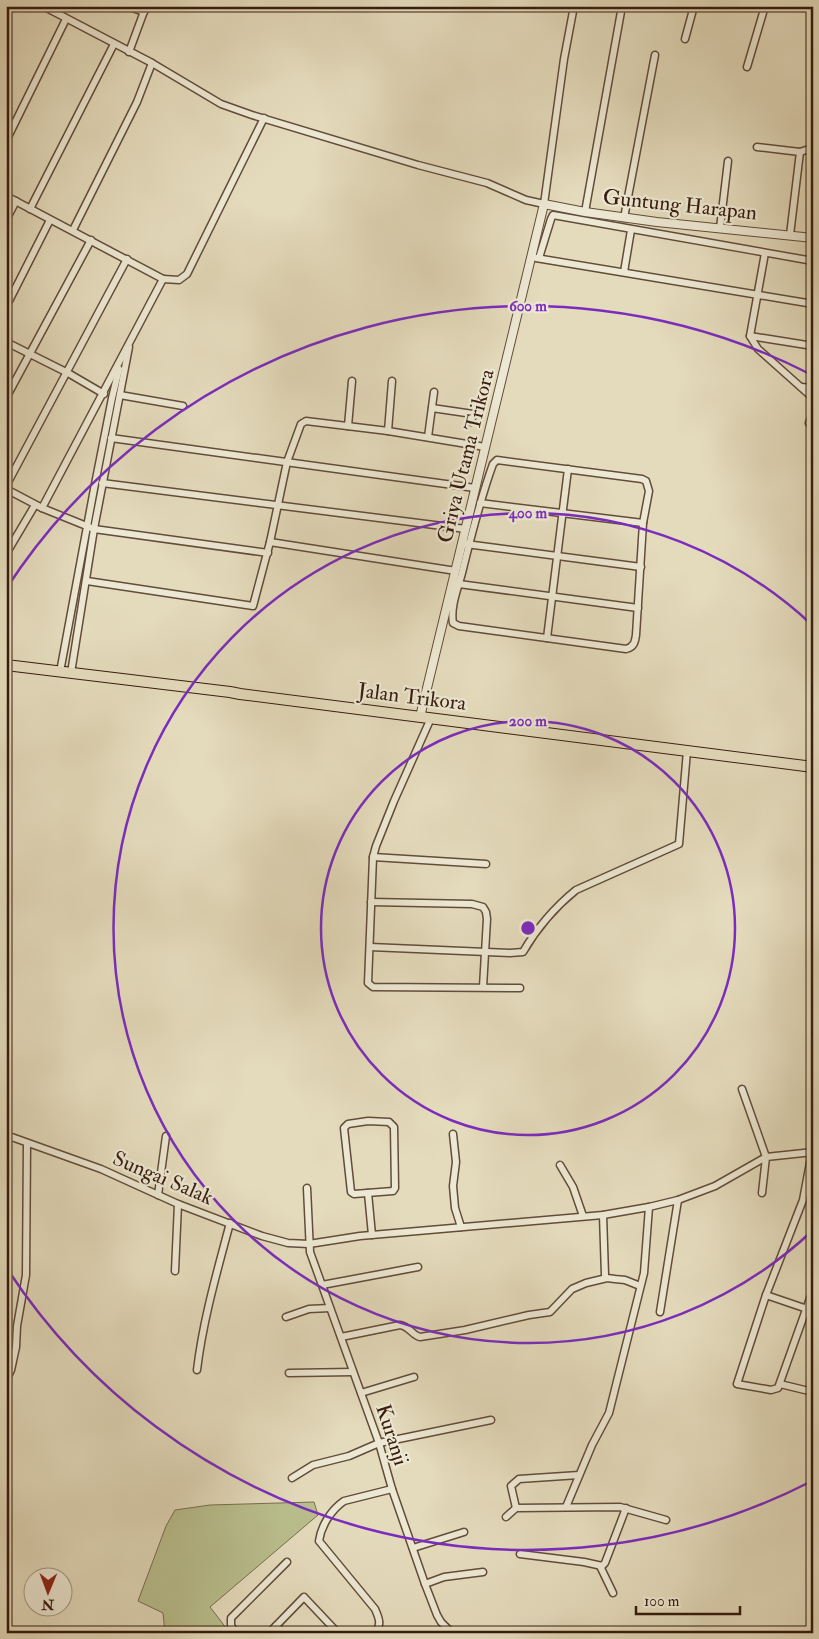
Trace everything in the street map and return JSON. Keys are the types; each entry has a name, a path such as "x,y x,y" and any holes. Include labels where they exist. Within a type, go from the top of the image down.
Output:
{"main road":[{"name":"Jalan Trikora","path":"6,665 813,767"}],"street":[{"path":"43,6 152,63 221,104 418,165 487,183 526,200 544,204 564,59 574,6"},
{"path":"127,6 145,9 129,52"},
{"path":"585,212 622,6"},
{"path":"685,39 694,6"},
{"path":"747,67 765,6"},
{"path":"6,141 66,19"},
{"path":"30,208 114,44"},
{"path":"624,218 655,55"},
{"path":"73,230 137,102 152,63"},
{"path":"6,196 163,279 179,280 187,274 264,118"},
{"path":"757,147 800,152 806,150 813,151"},
{"path":"790,235 800,152"},
{"path":"720,228 728,161"},
{"path":"6,220 16,201"},
{"name":"Guntung Harapan","path":"544,204 585,212 678,225 813,238"},
{"name":"Griya Utama Trikora","path":"425,717 456,571 465,544 466,529 475,488 535,258 544,204"},
{"path":"813,261 554,215 535,258 813,304"},
{"path":"6,307 50,220"},
{"path":"624,272 631,230"},
{"path":"6,398 91,240"},
{"path":"765,253 750,336 758,348 813,398"},
{"path":"127,259 6,488 35,505 90,528 268,553"},
{"path":"42,508 104,394 163,279"},
{"path":"750,336 813,346"},
{"path":"65,672 87,580 90,528 102,483 131,339"},
{"path":"6,342 68,373 104,394"},
{"path":"65,672 112,398 122,356"},
{"path":"348,426 352,381"},
{"path":"388,431 392,381"},
{"path":"801,386 813,388"},
{"path":"428,437 434,392"},
{"path":"120,395 183,406"},
{"path":"432,408 473,414 471,422"},
{"path":"813,413 809,423 813,428"},
{"path":"87,580 253,606 268,553 287,462 303,422 314,421 388,431 486,447"},
{"path":"111,438 475,488"},
{"path":"497,460 568,469 646,481 649,491 643,523 635,642 630,648 626,649 454,624 452,616 465,544 492,464 497,460"},
{"path":"547,638 568,469"},
{"path":"102,483 466,529"},
{"path":"480,503 643,523"},
{"path":"6,554 35,505"},
{"path":"270,542 456,571"},
{"path":"465,544 641,567"},
{"path":"459,584 638,608"},
{"path":"425,717 373,857 368,983 371,986 520,988"},
{"path":"370,947 523,952 529,941 552,913 576,890 679,844 687,750"},
{"path":"373,857 486,864"},
{"path":"371,902 480,905 485,909 487,919 483,988"},
{"path":"742,1089 766,1157 762,1193"},
{"path":"368,1121 389,1122 394,1127 395,1190 391,1192 368,1193 354,1194 351,1192 345,1126 368,1121"},
{"path":"453,1134 456,1162 453,1186 455,1208 461,1227"},
{"name":"Sungai Salak","path":"6,1135 101,1169 178,1204 262,1236 288,1243 309,1244 372,1235 603,1215 649,1207 678,1200 715,1186 766,1157"},
{"path":"158,1195 166,1136"},
{"path":"6,1380 11,1370 16,1347 17,1326 26,1275 27,1143"},
{"path":"766,1157 812,1152 803,1200 766,1295 737,1384 771,1390 780,1384 809,1310 813,1290"},
{"path":"560,1165 573,1187 583,1216"},
{"name":"Kuranji","path":"307,1188 309,1244 322,1284 379,1443 392,1489 425,1584 437,1615 452,1633"},
{"path":"368,1193 372,1235"},
{"path":"660,1312 678,1200"},
{"path":"175,1271 178,1204"},
{"path":"566,1507 592,1445 609,1413 644,1273 649,1207"},
{"path":"603,1215 605,1275"},
{"path":"197,1370 210,1297 230,1223"},
{"path":"322,1284 418,1267"},
{"path":"341,1338 400,1325 405,1326 413,1334 420,1337 465,1330 550,1312 572,1289 586,1283 607,1278 625,1280 640,1286"},
{"path":"766,1295 809,1310"},
{"path":"286,1317 309,1309 330,1308"},
{"path":"6,1347 16,1347"},
{"path":"288,1373 353,1372"},
{"path":"361,1393 414,1377"},
{"path":"780,1384 813,1392"},
{"path":"292,1478 313,1465 349,1456 379,1443 491,1420"},
{"path":"516,1508 511,1486 519,1479 579,1475"},
{"path":"375,1633 380,1622 375,1609 319,1541 320,1531 337,1506 344,1501 392,1489"},
{"path":"506,1517 516,1508 626,1508 666,1520"},
{"path":"520,1554 584,1562 600,1566 605,1563 626,1508"},
{"path":"413,1548 464,1532"},
{"path":"235,1633 231,1626 231,1618 287,1562"},
{"path":"600,1566 614,1593"},
{"path":"425,1584 444,1576 483,1572"},
{"path":"269,1633 304,1597 338,1633"},
{"path":"276,1626 283,1633"}],"green space":[{"path":"314,1502 318,1515 210,1607 230,1633 165,1633 163,1613 138,1601 166,1526 175,1510 210,1505"}]}
